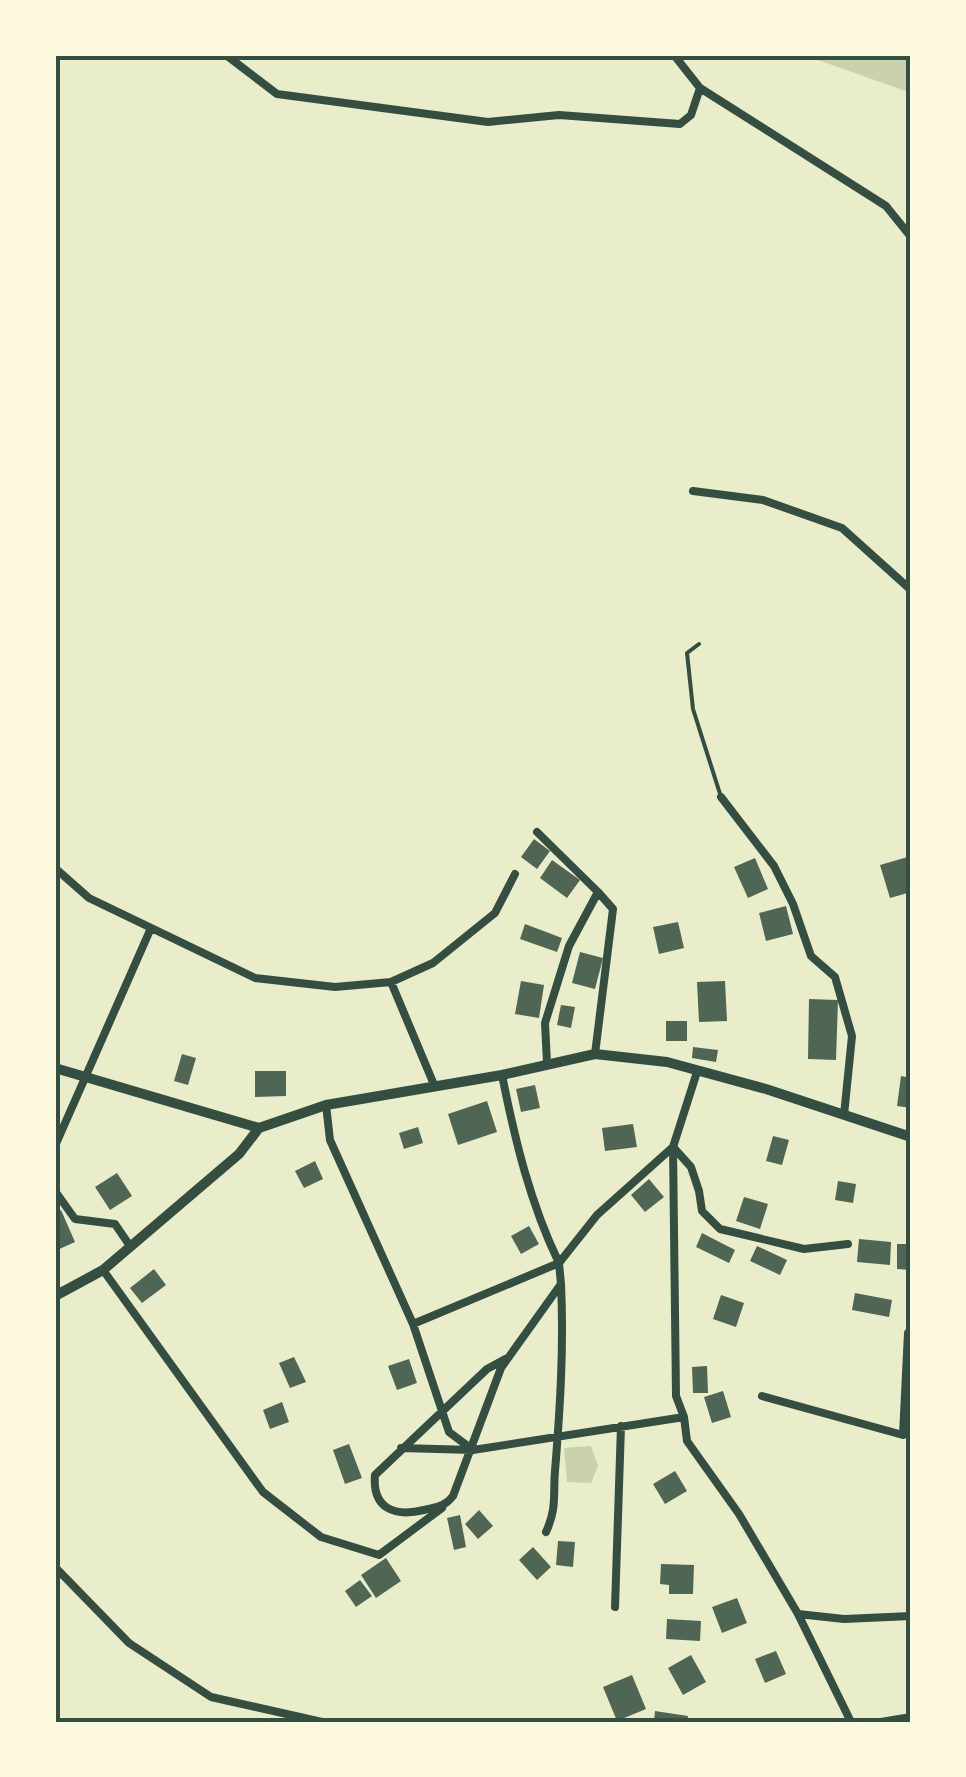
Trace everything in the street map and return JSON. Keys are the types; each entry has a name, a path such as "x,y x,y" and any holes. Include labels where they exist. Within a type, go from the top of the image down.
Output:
{"street":[{"path":"226,55 278,94 488,122 559,115 680,124 691,115 700,88"},
{"path":"674,55 700,88 886,206 911,237"},
{"path":"693,491 764,500 842,528 911,590"},
{"path":"720,797 774,866 811,956 835,977 852,1036 844,1115"},
{"path":"537,832 613,909 595,1054"},
{"path":"55,868 89,898 255,978 335,988 391,982 433,963 495,912 514,874"},
{"path":"547,1063 546,1024 569,946 598,892"},
{"path":"55,1146 150,928"},
{"path":"391,982 434,1087"},
{"path":"55,1296 103,1270 240,1154 259,1128 326,1105 502,1075 595,1054 667,1062 766,1088 911,1138"},
{"path":"55,1068 259,1128"},
{"path":"698,1072 673,1147 676,1396 687,1441 740,1514 798,1614 851,1722"},
{"path":"502,1075 517,1148 534,1204 559,1264 561,1284 560,1434 554,1475 555,1512 546,1532"},
{"path":"326,1105 330,1140 413,1324 440,1411 449,1432 473,1450"},
{"path":"673,1147 690,1167 702,1211 720,1229 804,1249 848,1244"},
{"path":"413,1324 559,1264 597,1215 673,1147"},
{"path":"55,1191 74,1220 115,1224 130,1246"},
{"path":"103,1270 263,1492 322,1538 378,1555 446,1505 473,1450 490,1394 509,1357 561,1284"},
{"path":"762,1396 907,1436 911,1333"},
{"path":"446,1505 405,1515 390,1512 380,1504 375,1475 487,1369 509,1357"},
{"path":"400,1448 473,1450 684,1417"},
{"path":"615,1606 622,1426"},
{"path":"55,1566 129,1643 211,1697 322,1722"},
{"path":"798,1614 844,1619 911,1616"},
{"path":"881,1722 911,1717"}],"lane":[{"path":"699,644 687,653 693,709 720,797"}],"green space":[{"path":"807,55 911,55 911,93 818,60"},
{"path":"591,1446 598,1466 591,1483 567,1482 564,1448"}],"building":[{"path":"534,839 550,851 537,869 521,857"},
{"path":"911,856 911,892 890,898 880,865"},
{"path":"755,858 768,889 748,898 734,867"},
{"path":"552,860 580,880 567,898 540,878"},
{"path":"786,906 793,934 766,941 759,913"},
{"path":"678,922 684,948 659,954 653,927"},
{"path":"525,924 562,938 557,952 520,939"},
{"path":"580,952 603,958 595,989 572,983"},
{"path":"521,981 544,985 539,1018 515,1014"},
{"path":"725,981 727,1021 699,1022 697,982"},
{"path":"809,999 838,1000 836,1060 808,1059"},
{"path":"561,1005 575,1007 571,1028 557,1025"},
{"path":"666,1021 687,1021 687,1041 666,1041"},
{"path":"693,1047 718,1050 716,1062 692,1058"},
{"path":"182,1054 196,1058 188,1085 174,1081"},
{"path":"255,1071 286,1071 286,1096 255,1097"},
{"path":"901,1076 911,1078 911,1108 897,1106"},
{"path":"535,1085 540,1108 521,1112 516,1089"},
{"path":"487,1101 497,1132 458,1145 448,1114"},
{"path":"633,1124 637,1147 605,1151 602,1128"},
{"path":"418,1127 423,1143 404,1149 399,1133"},
{"path":"773,1136 789,1140 782,1165 766,1161"},
{"path":"315,1161 323,1179 304,1188 295,1171"},
{"path":"117,1173 132,1196 110,1210 95,1187"},
{"path":"649,1179 664,1197 645,1212 631,1195"},
{"path":"838,1181 856,1184 853,1203 835,1200"},
{"path":"744,1197 768,1204 760,1229 736,1221"},
{"path":"61,1210 75,1242 55,1251 55,1213"},
{"path":"529,1226 539,1244 521,1254 511,1236"},
{"path":"702,1233 735,1250 729,1263 696,1247"},
{"path":"859,1239 891,1242 890,1265 857,1262"},
{"path":"897,1244 911,1244 911,1270 897,1269"},
{"path":"757,1246 787,1260 780,1275 750,1261"},
{"path":"154,1269 166,1285 142,1303 130,1288"},
{"path":"855,1293 892,1300 889,1317 852,1310"},
{"path":"721,1295 744,1303 736,1327 713,1319"},
{"path":"294,1357 306,1382 290,1388 279,1363"},
{"path":"409,1359 417,1383 397,1390 388,1366"},
{"path":"707,1366 708,1393 693,1393 692,1367"},
{"path":"723,1391 731,1417 712,1423 704,1397"},
{"path":"282,1402 289,1422 270,1429 263,1410"},
{"path":"349,1444 362,1478 345,1484 333,1450"},
{"path":"675,1471 687,1491 665,1504 653,1484"},
{"path":"479,1510 493,1526 478,1539 465,1524"},
{"path":"460,1515 466,1547 454,1550 447,1518"},
{"path":"558,1541 575,1542 573,1567 556,1565"},
{"path":"533,1547 551,1567 537,1580 519,1560"},
{"path":"386,1558 401,1581 376,1598 361,1575"},
{"path":"661,1564 694,1565 693,1594 669,1594 669,1585 660,1584"},
{"path":"360,1580 372,1596 356,1607 345,1591"},
{"path":"737,1598 747,1623 722,1633 712,1607"},
{"path":"667,1619 701,1621 700,1641 666,1639"},
{"path":"776,1651 786,1674 765,1683 755,1659"},
{"path":"691,1655 706,1682 683,1695 668,1668"},
{"path":"632,1675 646,1709 617,1721 603,1687"},
{"path":"655,1711 688,1716 687,1722 654,1722"}]}
